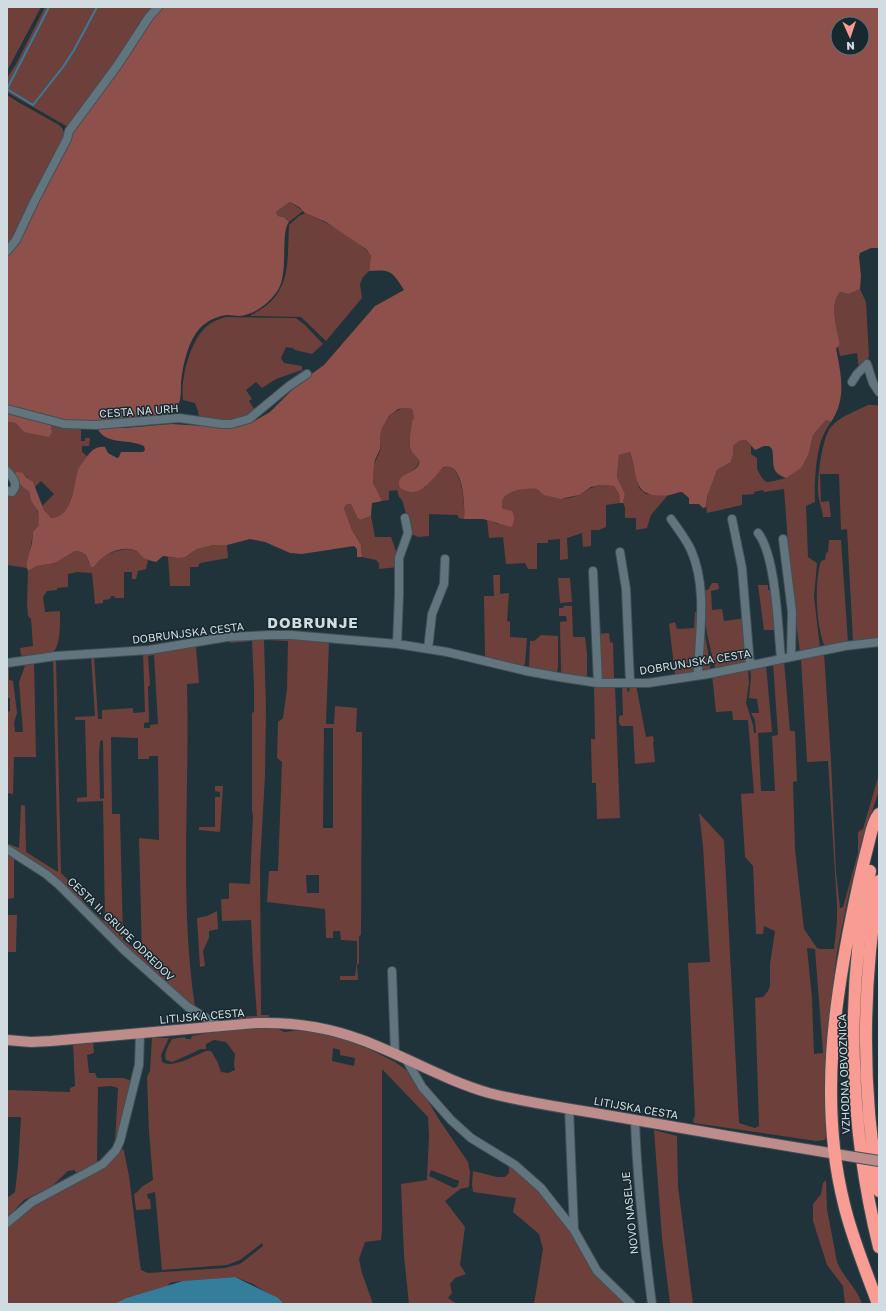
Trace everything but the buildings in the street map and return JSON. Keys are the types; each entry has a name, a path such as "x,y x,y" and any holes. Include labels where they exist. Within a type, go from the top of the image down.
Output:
{"highway":[{"path":"878,1304 850,1224 841,1191 832,1138 830,1087 837,1006 847,941 857,891 875,820 879,814"},
{"name":"VZHODNA OBVOZNICA","path":"879,827 868,879 859,942 854,1038 860,1138 873,1220 879,1247"},
{"name":"VZHODNA OBVOZNICA","path":"879,881 868,969 865,1032 869,1118 879,1191"}],"main road":[{"name":"LITIJSKA CESTA","path":"7,1040 31,1042 51,1041 272,1022 308,1025 328,1029 362,1040 448,1079 477,1089 526,1101 879,1161"}],"street":[{"path":"7,251 16,240 67,139 69,131 117,66 149,17 158,7"},
{"path":"852,382 857,374 868,364 873,382 879,392"},
{"name":"CESTA NA URH","path":"7,409 64,424 96,425 179,418 231,424 250,419 289,386 307,374"},
{"path":"7,471 13,478 16,485 12,492 7,491"},
{"path":"397,644 399,558 408,533 405,518"},
{"path":"671,519 688,544 698,573 702,610 698,675"},
{"path":"732,519 742,568 750,665"},
{"path":"758,533 766,547 770,565 776,607 780,658"},
{"path":"783,539 792,612 791,657"},
{"path":"620,552 626,589 630,684"},
{"path":"428,649 432,614 444,584 445,559"},
{"path":"593,571 598,683"},
{"name":"DOBRUNJSKA CESTA","path":"7,663 56,656 149,650 211,639 255,635 291,635 397,644 447,652 526,671 598,683 630,684 648,683 698,675 845,646 879,642"},
{"name":"CESTA II. GRUPE ODREDOV","path":"7,849 55,881 124,950 188,1007 219,1026"},
{"path":"392,971 395,1054"},
{"path":"7,1223 32,1202 103,1164 116,1150 120,1141 139,1065 140,1034"},
{"path":"407,1060 422,1087 451,1120 471,1138 491,1149 522,1170 541,1188 574,1230 597,1271 631,1304"},
{"path":"569,1108 574,1230"},
{"name":"NOVO NASELJE","path":"635,1120 636,1161 652,1304"}],"shaded area":[{"path":"7,7 41,7 7,71"},
{"path":"45,7 155,7 68,127 7,92 7,78 16,64"},
{"path":"160,7 879,7 879,248 871,248 860,253 860,289 849,294 840,292 835,303 834,310 840,344 836,348 841,377 841,395 836,413 831,422 826,420 813,435 809,453 801,468 786,478 781,476 775,470 772,449 769,446 764,446 755,450 746,440 739,441 733,446 731,462 717,470 707,497 706,507 703,508 699,504 689,504 689,498 682,492 670,495 657,495 649,494 643,490 636,479 630,452 619,455 617,477 625,494 623,503 620,503 619,494 614,486 600,485 591,487 579,495 560,499 544,495 537,489 526,489 508,494 502,503 503,509 512,511 514,515 514,521 511,527 483,519 464,519 464,505 460,479 456,472 451,468 443,468 426,486 417,491 406,491 400,488 399,483 402,477 415,469 419,463 419,459 412,452 410,447 410,432 414,418 412,409 406,408 398,409 389,416 382,428 380,436 380,449 375,460 373,483 382,501 372,503 371,516 360,520 351,504 347,504 344,508 352,530 361,545 362,557 357,557 357,549 354,546 302,554 290,553 265,542 250,539 227,545 214,545 197,549 185,557 178,558 163,556 156,562 144,558 135,550 117,550 106,555 94,567 91,567 86,555 75,551 55,563 37,566 28,571 27,562 33,532 39,525 38,511 31,501 29,491 20,484 13,474 17,472 23,473 33,482 44,510 51,518 58,516 68,507 78,470 92,451 98,447 105,447 108,453 117,458 121,452 143,452 145,450 144,446 138,444 106,437 101,434 97,428 124,428 171,424 238,427 251,423 270,412 299,383 324,365 375,306 404,290 397,279 387,271 369,271 371,256 366,249 326,222 305,213 299,207 290,202 276,212 278,216 284,217 289,222 286,227 285,235 283,273 278,290 268,302 250,314 243,316 220,316 209,321 200,328 189,346 182,375 180,400 171,415 99,421 63,420 7,406 7,254 71,132"},
{"path":"7,95 59,125 66,137 10,244 7,242"},
{"path":"290,202 303,211 289,222 284,217 278,216 276,212"},
{"path":"305,213 350,237 359,243 371,256 369,271 363,277 360,284 362,298 326,341 301,317 251,316 274,298 281,288 285,278 287,266 289,225"},
{"path":"860,289 866,302 869,356 867,362 859,369 857,353 840,356 838,347 840,344 834,310 837,297 840,292 849,294"},
{"path":"226,317 296,318 305,325 323,344 312,354 286,347 281,358 284,363 302,366 302,370 276,379 262,388 256,382 246,390 252,399 249,401 256,412 241,418 228,420 199,416 195,403 183,400 182,392 187,362 194,343 206,327 217,320"},
{"path":"868,405 879,406 879,638 853,641 847,529 841,530 839,474 820,474 821,502 829,501 831,517 823,517 818,493 818,479 825,440 831,427 843,417"},
{"path":"406,408 412,409 414,418 410,432 410,447 412,452 419,459 419,462 416,467 405,475 424,488 438,471 443,468 450,467 459,477 463,496 464,519 458,518 458,515 429,514 429,536 418,537 412,534 402,500 399,497 397,490 389,491 389,500 382,501 375,489 373,481 373,469 380,451 380,437 383,425 389,417 397,411"},
{"path":"7,413 51,425 52,432 49,437 24,432 16,423 7,422"},
{"path":"826,420 831,422 824,434 817,459 815,502 806,506 808,557 817,563 814,597 820,648 800,652 791,584 784,489 764,492 763,490 754,492 754,494 742,495 742,505 707,513 706,508 709,492 717,470 731,462 733,446 739,441 746,440 751,446 751,454 757,458 757,469 762,478 766,482 774,481 786,478 809,453 813,435"},
{"path":"7,422 52,432 51,425 64,428 81,428 81,441 85,441 85,438 90,438 89,446 82,446 82,452 87,456 80,467 71,499 64,512 59,516 51,518 47,515 42,506 54,494 41,481 35,487 23,473 13,474 7,468"},
{"path":"630,452 639,488 646,494 668,495 651,515 647,528 636,530 636,518 625,518 625,507 623,503 625,494 617,477 619,455"},
{"path":"17,481 29,491 31,501 37,509 39,521 39,525 33,533 27,568 7,565 7,493"},
{"path":"600,485 614,486 619,494 620,503 606,505 606,527 599,530 591,530 591,546 583,547 582,533 567,538 568,559 560,560 560,539 548,540 548,543 537,543 537,569 528,569 525,563 506,564 503,537 489,538 487,520 498,524 503,511 501,500 508,493 523,489 537,489 552,497 563,499 575,496"},
{"path":"347,504 351,504 360,520 371,516 375,537 391,537 397,554 398,567 379,569 379,563 376,560 362,557 361,545 352,530 344,508"},
{"path":"829,540 841,540 848,642 825,647 818,617 817,580 821,561 825,560 826,553 828,552"},
{"path":"214,545 227,545 228,558 200,563 198,567 190,567 190,586 170,586 168,557 178,558 197,549"},
{"path":"128,549 135,550 148,560 146,569 138,571 136,579 132,579 132,572 124,572 124,598 115,598 114,596 111,596 110,599 103,600 103,603 95,604 92,573 77,572 68,574 68,587 47,591 43,597 45,612 60,611 60,633 56,649 53,652 21,655 20,648 33,646 31,619 28,616 27,604 28,571 37,566 55,563 75,551 86,555 89,563 94,567 105,556"},
{"path":"493,575 500,575 500,594 509,593 507,621 510,622 510,637 527,638 525,663 523,667 485,657 484,596 494,596"},
{"path":"558,578 570,578 572,602 560,603"},
{"path":"712,583 718,583 719,589 711,591 712,610 722,609 724,621 746,618 746,663 715,668 707,634 702,590 708,590"},
{"path":"758,585 768,585 768,590 771,590 777,630 764,630"},
{"path":"564,606 572,606 573,637 585,637 587,653 587,678 563,675 561,672 560,622 567,621 566,616 559,616 559,608 563,608"},
{"path":"695,612 699,612 695,672 679,675 675,674 669,624 675,622 677,629 694,628"},
{"path":"703,623 710,670 705,670 701,667"},
{"path":"609,633 610,642 613,643 614,680 601,680 597,634"},
{"path":"541,635 558,636 558,667 555,674 529,669 530,641 534,641"},
{"path":"276,637 329,641 326,724 334,724 335,706 357,708 356,732 362,732 361,935 359,936 359,963 357,965 358,980 340,980 340,976 355,976 357,941 341,940 340,931 333,931 333,938 326,938 325,909 267,902 269,871 278,871 282,762 277,758 278,722 283,718 287,689 288,641 264,640 266,707 265,776 260,864 261,1015 269,1015 269,1017 236,1020 235,1017 257,1016 251,920 222,921 221,899 229,899 229,883 250,884 253,815 252,713 254,712 254,686 252,641 229,643 233,640","holes":["324,728 333,728 333,828 323,828","306,875 319,875 319,893 307,893"]},
{"path":"194,645 196,647 199,683 187,684 188,724 186,846 187,927 195,1007 166,983 104,926 66,885 50,872 9,846 9,844 19,848 21,805 25,806 26,852 58,872 53,658 56,658 61,873 79,891 82,899 88,906 102,920 105,921 103,801 77,802 77,798 87,797 85,720 75,720 75,717 95,716 91,656 94,656 98,719 102,719 102,710 133,708 133,713 145,712 143,653","holes":["154,655 158,724 150,725 150,728 144,728 144,723 149,722 148,686 150,686 148,656","111,737 138,738 138,759 149,759 149,756 158,756 159,840 139,838 142,955 123,940 120,814 112,814","103,740 104,798 100,799 100,741"]},
{"path":"824,653 836,872 840,908 843,907 858,853 858,832 863,829 879,774 879,790 849,893 837,952 824,1083 826,1137 825,1140 816,1141 694,1123 693,1120 695,1116 688,963 710,962 703,846 699,813 724,840 739,1123 755,1128 759,1126 755,998 763,997 770,986 770,964 775,931 764,926 763,934 756,934 753,866 745,857 741,794 754,793 748,720 733,720 732,711 716,712 712,675 748,668 749,683 746,703 754,733 756,733 755,720 751,713 759,713 757,699 749,698 751,677 750,667 766,664 772,732 758,733 761,791 775,791 772,736 778,735 773,663 784,661 790,731 795,731 797,781 793,782 795,849 804,929 817,948 834,949 837,905 828,761 807,762 801,658","holes":["807,948 815,949 823,1053 814,1054 812,998"]},
{"path":"34,660 36,757 14,757 13,794 7,793 7,712 10,711 10,698 8,698 7,667 9,667 9,680 13,681 17,713 14,723 15,732 23,732 19,682 26,663"},
{"path":"594,684 615,685 620,818 597,819 596,783 592,783 591,739 595,739"},
{"path":"622,685 628,685 627,691 629,692 630,685 636,685 646,737 653,736 655,762 635,764 633,726 621,726 619,723 619,716 623,715"},
{"path":"215,786 223,786 220,832 199,830 199,827 215,827 215,797 220,797 220,792 215,791"},
{"path":"7,854 14,859 14,898 7,899"},
{"path":"217,911 218,929 209,931 209,938 203,951 205,966 200,967 197,918 207,916"},
{"path":"7,915 17,915 16,952 7,952"},
{"path":"268,1027 275,1027 284,1032 303,1030 346,1039 395,1062 413,1076 440,1121 468,1162 470,1172 469,1187 460,1189 445,1201 465,1227 460,1265 466,1274 455,1278 450,1284 452,1293 448,1298 457,1304 409,1304 404,1256 401,1184 427,1180 429,1136 428,1117 382,1069 381,1240 365,1242 359,1259 362,1273 373,1304 285,1304 253,1284 235,1277 174,1282 170,1283 165,1289 120,1304 7,1304 7,1227 37,1203 107,1165 123,1149 129,1176 141,1270 148,1273 225,1268 240,1264 263,1246 262,1243 240,1260 227,1265 162,1270 155,1192 147,1194 148,1199 150,1199 151,1209 136,1210 134,1194 153,1180 149,1132 147,1077 150,1071 152,1038 169,1038 161,1055 162,1062 167,1064 178,1063 206,1051 211,1051 221,1072 228,1073 235,1070 235,1054 226,1042 214,1040 206,1044 206,1049 201,1049 172,1062 166,1060 166,1052 172,1039 185,1037 186,1039 191,1039 192,1036 207,1033","holes":["333,1048 340,1050 340,1055 355,1058 354,1066 332,1061","431,1170 459,1181 458,1186 454,1188 429,1176"]},
{"path":"93,1040 94,1053 87,1055 89,1073 95,1073 97,1078 123,1078 132,1081 115,1143 118,1088 111,1086 98,1087 97,1163 78,1172 75,1172 75,1170 68,1171 52,1186 24,1200 7,1218 7,1198 15,1192 21,1117 7,1117 7,1090 70,1092 70,1088 75,1086 73,1043"},
{"path":"654,1130 677,1136 678,1186 693,1304 670,1304 662,1238"},
{"path":"509,1166 535,1183 563,1217 583,1251 627,1304 534,1304 543,1249 539,1234 513,1212 516,1198 473,1192 473,1171 497,1177 505,1177 509,1173"},
{"path":"826,1180 827,1209 837,1262 860,1298 862,1304 845,1304 843,1286 827,1265 813,1221 813,1204 821,1194 823,1183"}],"water":[{"path":"235,1277 278,1298 284,1304 114,1304 127,1298 183,1281"}],"waterway":[{"path":"49,7 7,89 33,105 63,67 97,7"}],"district":[{"name":"DOBRUNJE","path":"313,623"}]}
